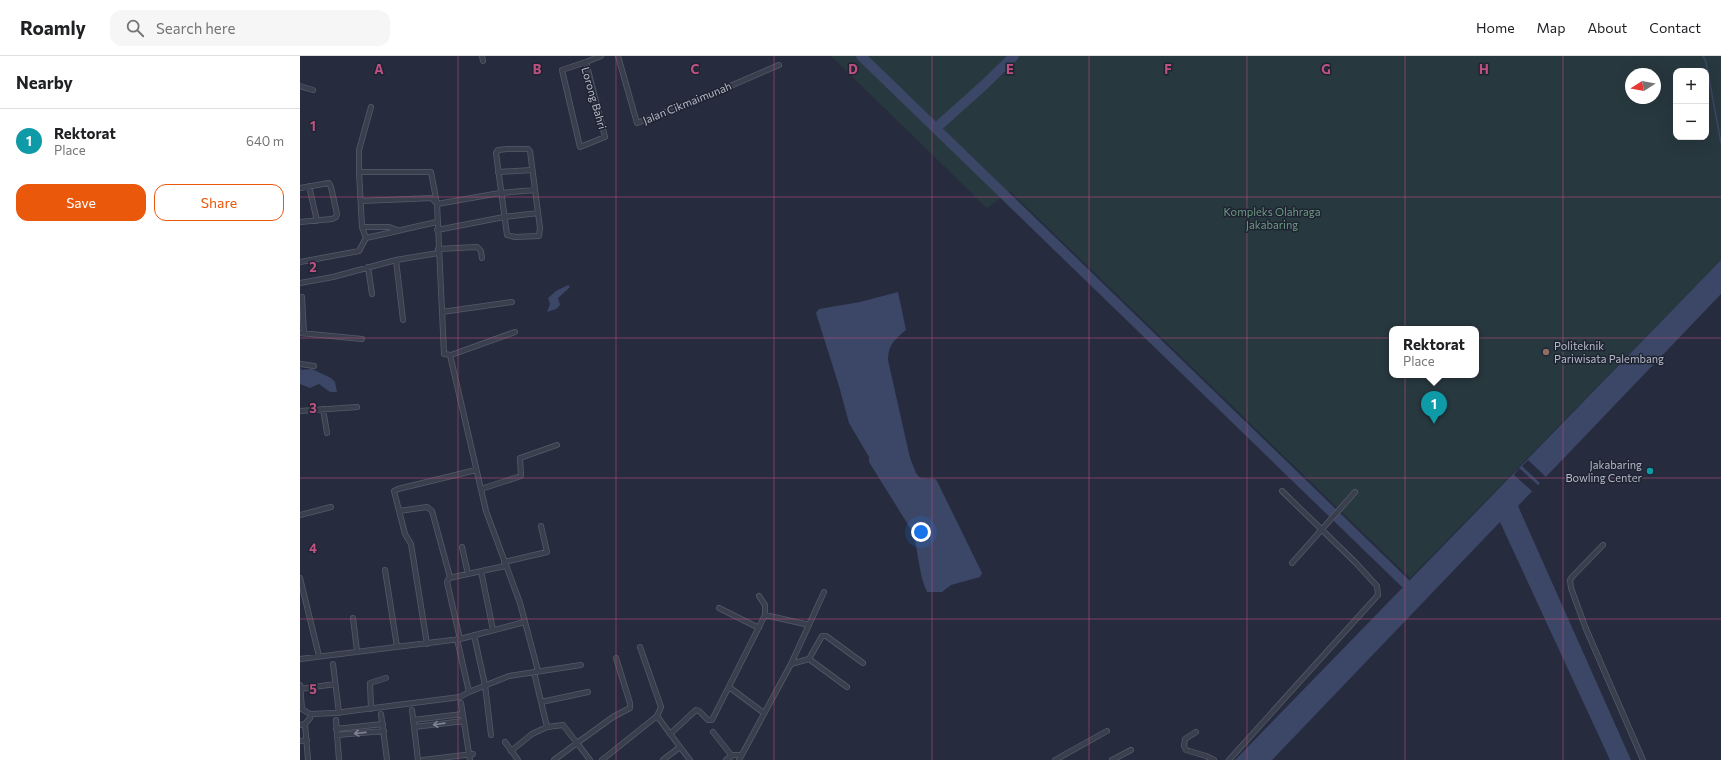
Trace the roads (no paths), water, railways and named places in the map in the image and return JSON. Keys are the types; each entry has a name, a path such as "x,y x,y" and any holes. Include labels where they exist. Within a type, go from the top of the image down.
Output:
{"street":[{"path":"586,62 601,56"},
{"name":"Jalan Cikmaimunah","path":"618,56 636,123 707,96 779,65"},
{"name":"Lorong Bahri","path":"586,62 605,137 580,147 562,70 586,62"},
{"path":"300,86 313,90"},
{"path":"300,262 359,251 366,238 362,227 359,150 371,108"},
{"path":"499,150 530,150 540,233 538,236 510,237 507,232 504,217 498,172 496,153 499,150"},
{"path":"498,172 532,170"},
{"path":"359,172 431,172 437,204 443,353 445,355 450,355 515,332"},
{"path":"300,188 329,183 337,214 336,218 300,222"},
{"path":"309,186 317,221"},
{"path":"437,204 501,193 535,190"},
{"path":"361,201 432,198 437,204"},
{"path":"437,230 504,217 538,213"},
{"path":"366,238 437,222"},
{"path":"362,227 389,227 397,230"},
{"path":"300,283 333,277 396,260 438,251 477,247 481,252 482,258"},
{"path":"396,260 403,320"},
{"path":"368,267 372,294"},
{"path":"302,297 302,333 362,339"},
{"path":"442,312 512,302"},
{"path":"450,355 476,470 493,534 520,603 536,671 541,702 548,727"},
{"path":"300,364 314,366"},
{"path":"300,411 357,408"},
{"path":"323,409 328,433"},
{"path":"481,489 521,476 520,458 557,445"},
{"path":"427,644 410,544 405,534 394,494 396,490 476,470"},
{"path":"1229,760 1378,595 1377,586 1322,529 1282,491"},
{"path":"1292,563 1355,492"},
{"path":"300,515 331,507"},
{"path":"399,512 427,507 432,511 450,577 448,583 469,692"},
{"path":"450,577 481,571 547,552 542,526"},
{"path":"1603,545 1572,577 1570,580 1571,588 1586,629 1643,760"},
{"path":"462,547 468,574"},
{"path":"386,570 397,648"},
{"path":"481,571 493,630"},
{"path":"300,578 319,656"},
{"path":"713,732 732,756 740,758 791,664 824,592"},
{"path":"670,734 696,710 708,720 712,720 765,615 765,605 759,596"},
{"path":"719,608 759,628"},
{"path":"765,615 809,625"},
{"path":"353,618 357,652"},
{"path":"300,659 397,648 458,639 525,622"},
{"path":"474,635 485,685 491,735"},
{"path":"791,664 810,659 824,635 863,663"},
{"path":"602,760 657,716 661,707 640,647"},
{"path":"554,760 608,720 630,708 630,703 616,658"},
{"path":"810,659 847,687"},
{"path":"333,664 339,713"},
{"path":"300,686 301,709 310,714 339,713 460,697 509,676 581,665"},
{"path":"371,709 370,683 386,678"},
{"path":"300,689 335,684"},
{"path":"729,687 764,713"},
{"path":"541,702 588,692"},
{"path":"423,760 470,756 461,703"},
{"path":"412,710 418,760"},
{"path":"382,714 387,760"},
{"path":"413,720 463,714"},
{"path":"657,716 690,760"},
{"path":"308,760 307,740 303,725 310,718"},
{"path":"336,720 339,760"},
{"path":"414,727 464,720"},
{"path":"336,729 383,724"},
{"path":"511,751 532,734 548,727 563,725 590,760"},
{"path":"337,735 384,730"},
{"path":"1055,760 1107,731"},
{"path":"1196,732 1185,739 1184,746 1186,750 1214,760"},
{"path":"300,741 307,740"},
{"path":"504,742 518,760"},
{"path":"663,760 680,747"},
{"path":"1112,760 1131,750"},
{"path":"726,760 732,756"}],"water":[{"path":"1721,260 1721,294 1518,506 1631,760 1610,760 1500,522 1272,760 1235,760"},
{"path":"568,285 570,287 558,298 560,305 556,309 547,312 550,304 548,298 556,291"},
{"path":"898,292 906,330 891,346 888,360 910,458 916,473 920,478 935,479 937,481 982,573 980,577 951,585 942,592 927,592 922,577 912,531 869,462 869,457 849,423 816,313 819,309 860,302"},
{"path":"300,368 302,370 312,369 331,378 335,382 337,392 330,392 319,384 310,388 300,384"}],"waterway":[{"path":"861,56 1405,583"},
{"path":"936,128 1014,56"},
{"path":"1703,56 1706,62 1721,143"}],"place":[{"name":"Politeknik Pariwisata Palembang","path":"1546,352"},
{"name":"Rektorat","path":"1434,424"},
{"name":"Jakabaring Bowling Center","path":"1650,471"}],"park label":[{"name":"Kompleks Olahraga Jakabaring","path":"1272,218"}]}
